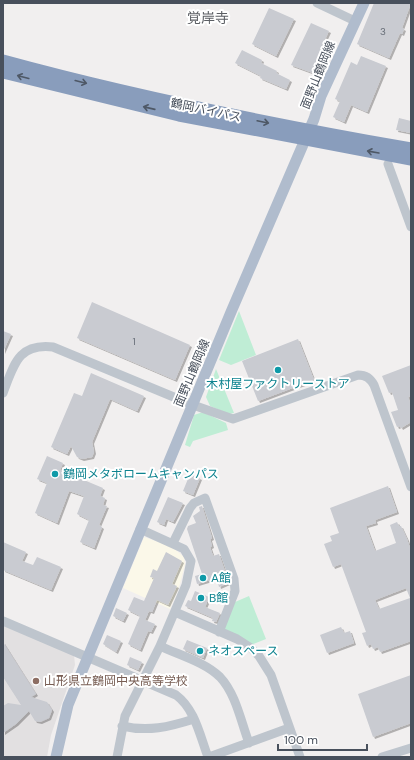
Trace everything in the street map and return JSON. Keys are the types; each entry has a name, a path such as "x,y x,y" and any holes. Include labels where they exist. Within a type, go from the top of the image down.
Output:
{"highway":[{"name":"鶴岡バイパス","path":"3,61 78,81 307,136 411,159"},
{"name":"鶴岡バイパス","path":"3,72 179,115 307,136 411,149"}],"main road":[{"name":"面野山鶴岡線","path":"56,757 68,705 140,529 307,136 321,96 364,3"}],"street":[{"path":"317,3 355,21"},
{"path":"388,164 411,227"},
{"path":"3,393 15,363 22,354 30,348 40,346 53,347 229,419 237,419 358,375 364,375 369,377 374,385 408,467 411,487"},
{"path":"173,544 190,508 194,503 205,498 234,579 234,591 219,632"},
{"path":"117,757 122,726 175,612 186,585 191,560 184,549 140,529"},
{"path":"175,612 237,639 259,656 271,675 300,757"},
{"path":"3,621 144,680 176,695 183,700 194,719 208,757 289,728"},
{"path":"160,646 202,665 220,677 229,690 249,743"},
{"path":"122,726 146,730 159,729 194,719"},
{"path":"382,757 407,752"}],"shaded area":[{"path":"144,537 172,547 184,557 185,564 180,584 170,609 123,588"},
{"name":"山形県立鶴岡中央高等学校","path":"3,625 74,655 75,665 51,735 47,757 3,757"}],"green space":[{"path":"239,311 256,355 231,365 219,360"},
{"path":"216,369 234,413 229,414 210,406 206,397"},
{"path":"203,412 226,423 228,430 193,441 190,447 185,445 194,415"},
{"path":"249,596 266,639 251,645 226,632 224,627 235,602"}],"building":[{"path":"374,3 411,3 402,28 404,29 402,34 400,33 389,58 357,44"},
{"path":"269,8 294,19 276,56 252,44"},
{"path":"311,23 329,31 320,50 323,52 313,73 291,65"},
{"path":"242,50 262,60 261,63 290,80 286,89 260,78 261,76 235,63"},
{"path":"361,56 386,66 367,112 351,105 344,122 333,117 340,101 335,99 351,62 357,65"},
{"path":"399,118 411,121 411,133 396,130"},
{"path":"92,302 190,345 175,380 77,338"},
{"path":"3,331 11,334 3,352"},
{"name":"木村屋ファクトリーストア","path":"298,339 314,380 258,401 242,361"},
{"path":"411,365 411,396 408,397 411,405 411,422 401,428 400,426 397,427 391,412 398,410 392,392 389,393 382,376"},
{"path":"91,373 144,396 137,411 110,399 92,442 94,452 92,457 82,459 77,457 71,446 67,454 51,447 74,393 82,396"},
{"path":"47,456 63,463 60,470 103,488 100,496 105,498 103,505 107,506 99,525 102,527 94,548 80,542 89,520 77,514 84,496 69,491 57,523 35,513 47,483 37,479"},
{"path":"190,474 200,478 193,495 183,491"},
{"path":"388,486 397,512 375,520 376,523 366,526 375,551 396,543 390,525 397,522 399,526 401,526 407,539 411,551 411,641 380,652 378,647 373,649 371,644 367,646 362,633 366,632 341,564 333,567 324,544 332,541 330,536 339,533 330,508","holes":["406,588 410,598 379,609 375,600"]},
{"path":"168,497 183,503 173,522 166,519 164,525 157,522"},
{"path":"202,506 212,538 210,539 212,546 210,547 213,556 219,554 228,580 228,583 219,587 217,578 197,584 195,576 202,574 187,529 188,526 196,523 193,516 200,511 199,507"},
{"path":"3,542 26,552 22,561 33,565 37,557 61,567 51,590 3,570"},
{"path":"166,552 182,561 172,584 177,586 168,605 157,600 152,612 149,611 145,620 155,624 151,632 148,631 140,650 128,644 140,616 128,610 134,597 144,601 154,578 150,577 153,569 157,571"},
{"path":"195,591 209,597 205,607 220,613 216,622 212,621 213,618 185,606 188,600 191,601"},
{"path":"116,608 127,613 123,621 113,616"},
{"path":"341,627 344,633 350,631 354,643 327,653 320,635"},
{"path":"107,635 121,641 116,652 103,644"},
{"path":"187,640 207,648 203,658 183,649"},
{"path":"3,642 36,694 31,697 47,702 52,710 49,718 40,722 35,721 29,711 16,724 3,733 3,706 8,703 21,705 3,677"},
{"path":"130,657 142,662 138,670 127,665"},
{"path":"411,675 411,723 373,737 358,694"}],"place":[{"name":"木村屋ファクトリーストア","path":"278,370"},
{"name":"鶴岡メタボロームキャンパス","path":"55,474"},
{"name":"A館","path":"203,578"},
{"name":"B館","path":"201,598"},
{"name":"ネオスペース","path":"200,651"},
{"name":"山形県立鶴岡中央高等学校","path":"36,681"}],"district":[{"name":"覚岸寺","path":"208,18"}]}
